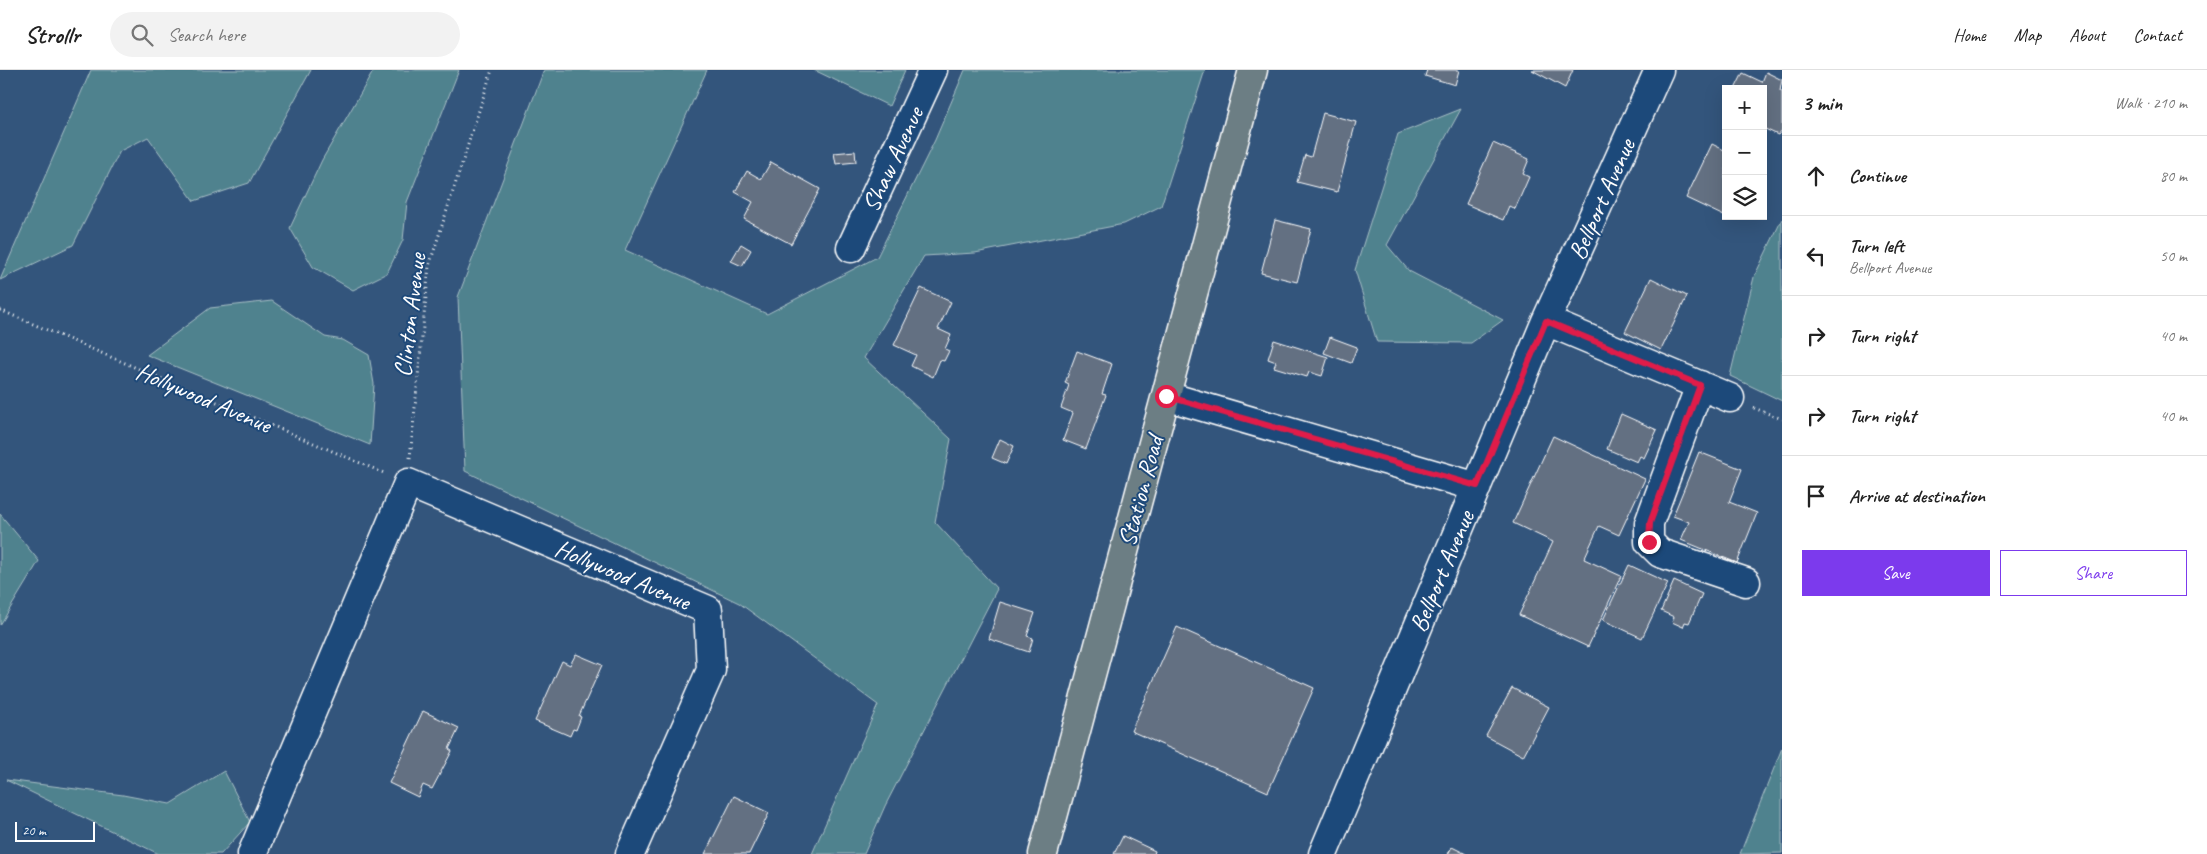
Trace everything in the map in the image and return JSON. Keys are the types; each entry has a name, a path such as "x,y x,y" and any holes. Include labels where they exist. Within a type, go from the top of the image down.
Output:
{"main road":[{"name":"Station Road","path":"1043,854 1253,70"}],"street":[{"name":"Shaw Avenue","path":"852,248 933,70"},
{"name":"Bellport Avenue","path":"1323,854 1546,321 1659,70"},
{"path":"1546,321 1730,398"},
{"path":"1700,385 1650,523 1649,542 1660,553 1746,582"},
{"path":"1166,396 1477,486"},
{"path":"252,854 408,483"},
{"name":"Hollywood Avenue","path":"408,483 708,610 711,670 630,854"}],"path":[{"name":"Clinton Avenue","path":"408,483 429,266 492,70"},
{"name":"Hollywood Avenue","path":"0,310 408,483"}],"green space":[{"path":"91,70 311,70 249,183 194,201 148,137 120,151 73,245 0,280"},
{"path":"374,70 459,70 407,202 403,240 387,273 353,290 313,267 290,228 322,160"},
{"path":"544,70 707,70 625,250 767,314 877,257 935,140 965,70 1205,70 1161,206 1124,224 975,253 924,256 864,358 951,439 935,522 997,589 885,806 864,854 812,854 878,705 739,603 465,471 458,297"},
{"path":"814,70 905,70 889,106"},
{"path":"1461,109 1387,245 1409,271 1503,320 1471,343 1377,342 1355,270 1398,134"},
{"path":"1782,219 1782,401 1730,376 1754,277"},
{"path":"272,301 325,337 343,340 369,355 374,384 370,445 147,355 210,308"},
{"path":"0,514 39,561 0,625"},
{"path":"1782,748 1782,853 1740,854"},
{"path":"224,771 250,822 221,854 159,854 6,780 123,795 170,804"}],"building":[{"path":"1427,70 1459,70 1455,85 1425,76"},
{"path":"1532,70 1573,70 1565,88"},
{"path":"1766,72 1782,80 1780,91 1782,92 1782,130 1778,135 1767,130 1767,85 1737,85 1743,73 1762,82"},
{"path":"1323,113 1356,122 1337,192 1297,182 1305,155 1311,157"},
{"path":"1493,143 1529,159 1523,174 1529,177 1515,209 1509,206 1503,220 1466,204"},
{"path":"1712,144 1722,149 1722,215 1686,198"},
{"path":"855,151 856,162 836,164 834,153"},
{"path":"771,162 820,189 791,244 744,219 753,202 735,192 747,171 761,179"},
{"path":"1275,220 1311,229 1297,282 1261,273"},
{"path":"741,244 751,250 742,266 731,261"},
{"path":"1651,278 1687,296 1661,350 1625,332"},
{"path":"921,288 951,302 938,329 951,335 945,349 949,351 944,361 940,360 933,377 911,366 916,355 894,345"},
{"path":"1330,337 1357,347 1351,363 1324,353"},
{"path":"1274,340 1328,357 1322,376 1309,372 1307,377 1274,367 1276,362 1268,359"},
{"path":"1077,351 1112,364 1102,394 1106,395 1086,449 1063,440 1073,413 1061,408 1069,385 1065,383"},
{"path":"1621,414 1657,430 1644,458 1640,456 1637,462 1607,449"},
{"path":"1553,436 1645,479 1619,535 1599,526 1584,559 1621,576 1588,647 1519,615 1553,542 1513,523"},
{"path":"1000,439 1014,446 1006,464 992,458"},
{"path":"1699,452 1742,469 1729,502 1757,513 1737,563 1681,540 1689,522 1673,516"},
{"path":"1629,565 1668,583 1642,638 1603,620"},
{"path":"1674,581 1702,594 1689,623 1685,622 1683,627 1672,622 1674,617 1661,611"},
{"path":"1000,602 1035,613 1027,636 1033,638 1029,652 989,639"},
{"path":"1177,627 1314,688 1268,792 1131,731"},
{"path":"576,654 602,665 579,716 581,717 576,730 573,729 570,736 535,721 562,661 570,665"},
{"path":"1512,688 1549,707 1523,756 1486,736"},
{"path":"423,711 459,728 449,749 452,751 432,789 423,785 418,797 389,783"},
{"path":"734,796 769,813 749,854 705,854"},
{"path":"1123,836 1155,851 1154,854 1114,854"},
{"path":"1452,847 1466,854 1448,854"}],"route":[{"path":"1166,396 1477,486 1546,321 1700,385 1650,523 1649,542"}]}
